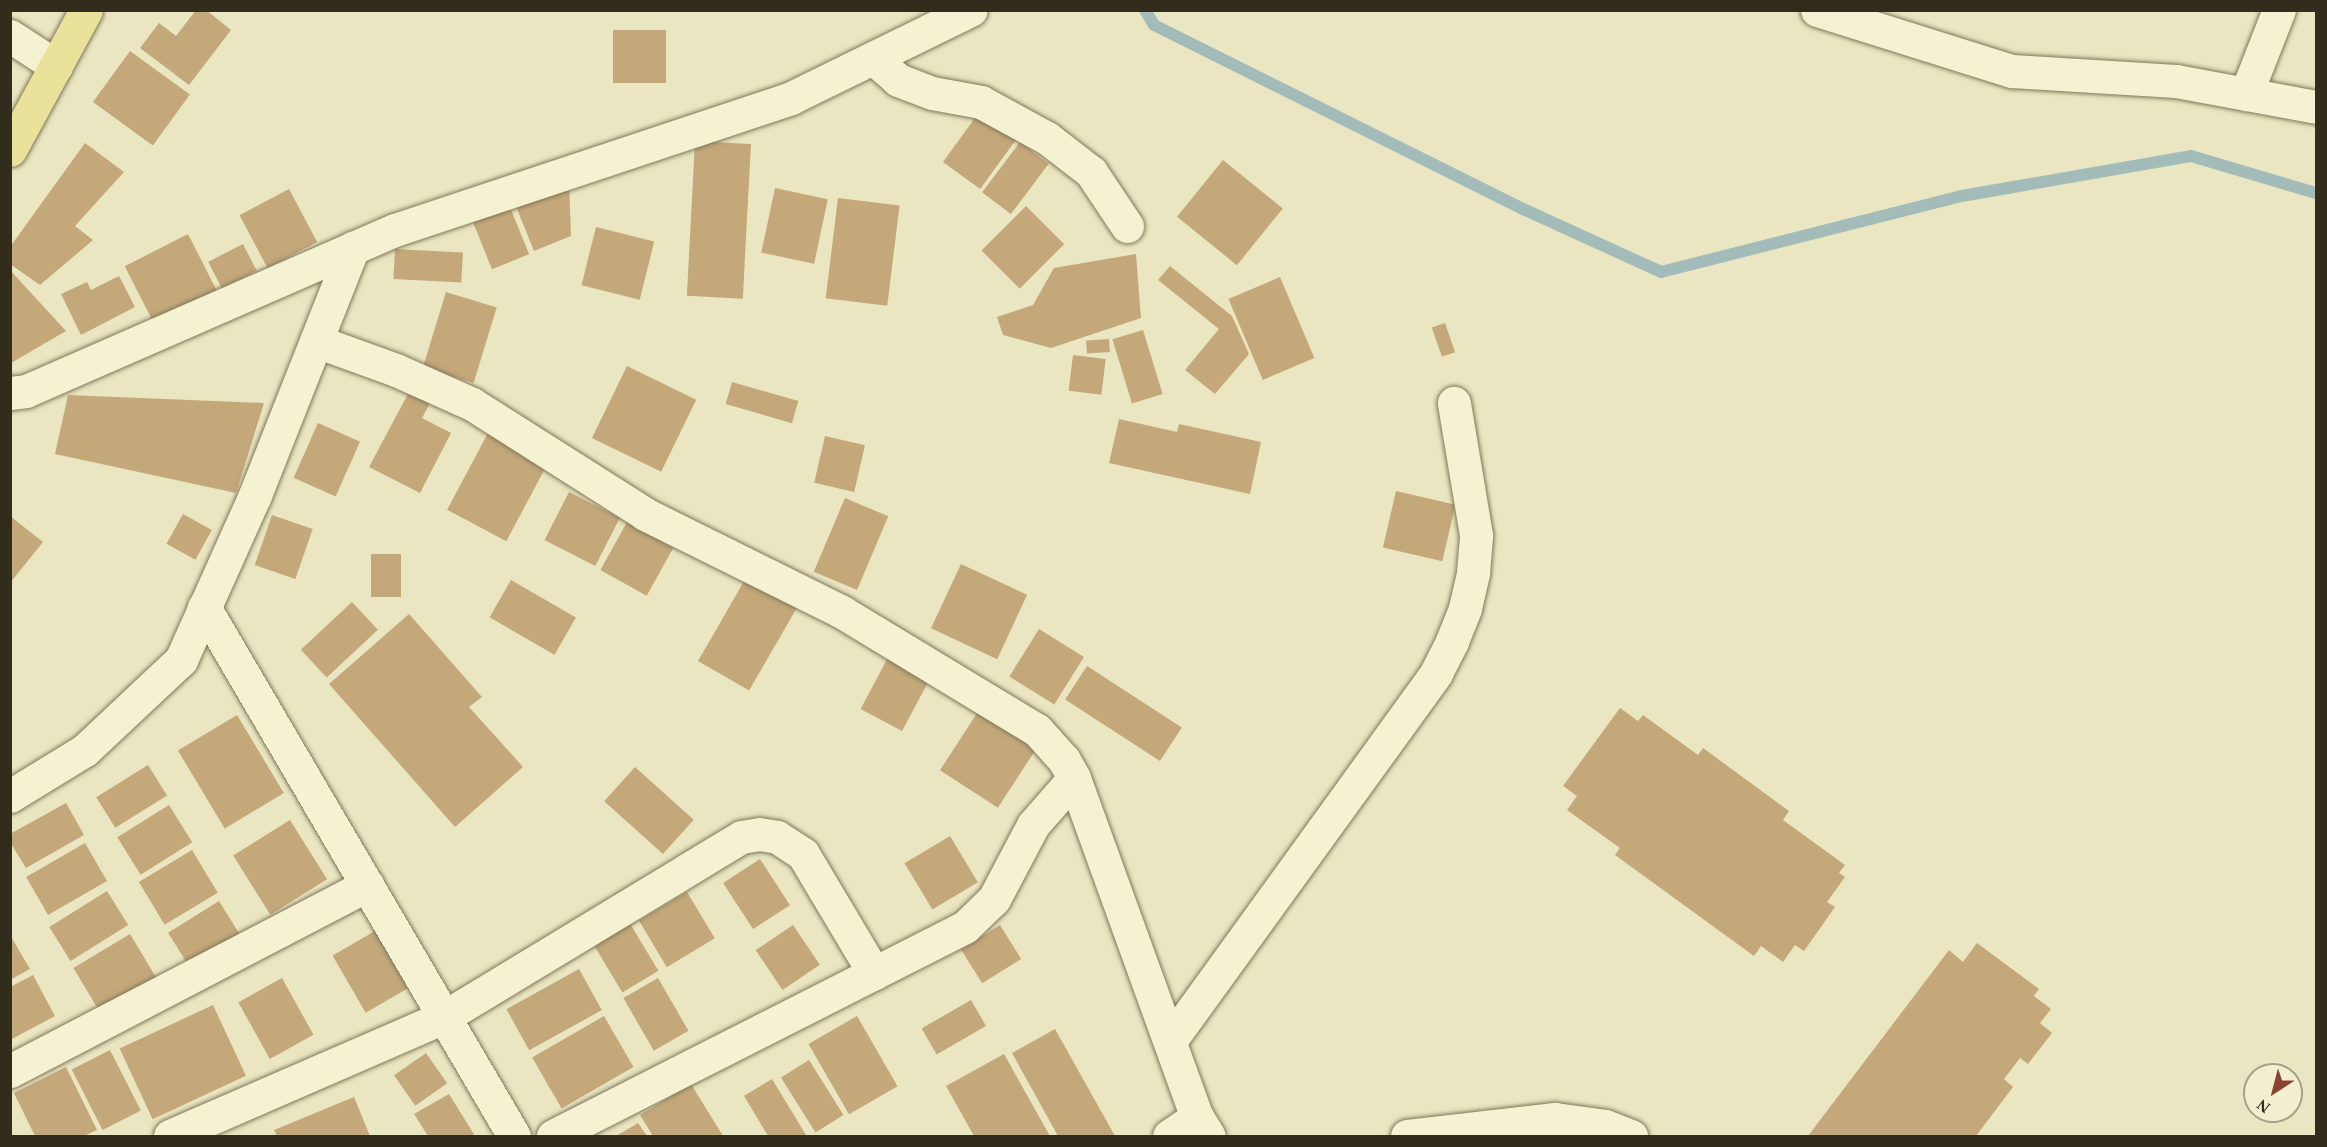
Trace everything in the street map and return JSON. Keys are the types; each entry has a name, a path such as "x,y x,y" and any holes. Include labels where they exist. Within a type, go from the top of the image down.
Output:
{"main road":[{"path":"10,150 86,10"}],"street":[{"path":"10,393 26,391 395,230 792,98 971,10"},
{"path":"1817,10 2012,71 2176,81 2316,107"},
{"path":"2246,94 2279,10"},
{"path":"10,36 56,66"},
{"path":"873,58 898,80 932,93 981,102 1047,138 1090,172 1127,226"},
{"path":"10,795 85,750 181,660 255,495 353,248"},
{"path":"316,341 396,370 471,404 645,513 842,612 1022,719 1051,743 1074,778 1203,1127 1169,1137"},
{"path":"1170,1041 1436,673 1452,641 1465,608 1473,572 1476,535 1454,403"},
{"path":"204,607 514,1137"},
{"path":"553,1137 965,927 983,912 1002,885 1033,825 1052,800 1074,778"},
{"path":"170,1137 444,1017 741,837 759,834 777,837 803,854 874,973"},
{"path":"10,1071 367,885"},
{"path":"1407,1137 1555,1119 1605,1126 1631,1137"}],"building":[{"path":"196,10 206,10 231,30 189,85 140,48 159,23 176,36"},
{"path":"613,30 666,30 666,83 613,83"},
{"path":"130,51 190,94 153,145 93,102"},
{"path":"980,111 1017,138 980,189 943,162"},
{"path":"695,141 751,144 743,299 687,296"},
{"path":"1020,142 1049,164 1011,214 982,192"},
{"path":"85,143 124,172 75,226 93,240 40,285 10,264 10,247"},
{"path":"1223,160 1283,208 1237,265 1177,217"},
{"path":"569,182 571,236 534,251 515,204"},
{"path":"775,188 828,199 814,264 761,253"},
{"path":"289,189 317,242 268,268 240,215"},
{"path":"838,198 900,206 887,306 826,298"},
{"path":"1026,206 1064,244 1020,289 981,251"},
{"path":"510,207 529,254 492,269 473,222"},
{"path":"596,227 654,242 640,300 581,285"},
{"path":"188,234 217,290 153,322 125,266"},
{"path":"243,244 257,271 222,288 208,262"},
{"path":"395,249 463,253 461,283 393,279"},
{"path":"1136,254 1141,318 1051,348 1003,335 997,317 1033,305 1054,268"},
{"path":"1170,266 1232,316 1249,354 1215,394 1185,370 1219,329 1158,280"},
{"path":"10,270 66,331 11,363 10,362"},
{"path":"119,276 135,307 81,335 61,294 87,282 91,290"},
{"path":"1280,277 1314,358 1263,380 1228,299"},
{"path":"446,292 497,307 474,383 423,368"},
{"path":"1445,323 1455,352 1442,357 1432,328"},
{"path":"1143,330 1163,394 1132,403 1112,339"},
{"path":"1109,339 1110,352 1087,354 1086,341"},
{"path":"1073,355 1106,359 1101,395 1069,391"},
{"path":"627,366 696,400 661,472 592,438"},
{"path":"732,382 798,401 792,423 726,404"},
{"path":"410,390 431,401 422,418 451,433 420,493 369,467"},
{"path":"68,395 264,403 236,493 55,454"},
{"path":"1119,419 1177,432 1179,424 1261,442 1250,494 1109,463"},
{"path":"318,423 360,442 336,497 294,478"},
{"path":"488,433 547,464 506,541 447,510"},
{"path":"825,436 865,445 854,492 814,483"},
{"path":"1396,491 1455,505 1442,561 1383,548"},
{"path":"569,492 620,518 595,566 544,540"},
{"path":"845,498 888,516 857,590 814,572"},
{"path":"183,514 212,530 195,560 167,544"},
{"path":"272,515 313,529 295,579 255,565"},
{"path":"10,516 43,542 10,583"},
{"path":"627,522 673,548 647,596 600,570"},
{"path":"371,554 401,554 401,597 371,597"},
{"path":"961,564 1027,595 997,659 931,628"},
{"path":"750,571 801,600 749,691 698,661"},
{"path":"511,580 576,617 554,655 490,617"},
{"path":"352,602 378,630 327,678 301,650"},
{"path":"409,614 482,697 469,707 523,767 455,827 329,684"},
{"path":"1039,629 1084,657 1054,705 1009,676"},
{"path":"893,648 934,670 902,731 861,709"},
{"path":"1087,666 1182,728 1160,761 1065,700"},
{"path":"983,704 1041,742 998,808 940,770"},
{"path":"1620,708 1638,721 1643,715 1698,755 1703,748 1789,811 1783,820 1845,865 1839,873 1845,877 1827,902 1835,907 1804,951 1795,945 1783,962 1761,946 1754,956 1615,855 1620,848 1567,810 1577,796 1563,786"},
{"path":"237,715 284,793 225,829 178,751"},
{"path":"148,765 167,796 115,828 96,797"},
{"path":"635,767 694,820 663,854 604,801"},
{"path":"66,803 84,835 26,868 10,842 10,834"},
{"path":"169,805 192,842 141,875 117,837"},
{"path":"290,820 327,879 270,915 233,856"},
{"path":"950,836 978,882 932,910 905,863"},
{"path":"85,843 107,881 48,915 26,877"},
{"path":"192,850 218,893 165,925 139,882"},
{"path":"760,859 790,905 753,929 723,883"},
{"path":"107,891 128,925 71,961 49,927"},
{"path":"687,892 715,938 667,967 639,921"},
{"path":"219,901 240,935 189,967 168,933"},
{"path":"629,922 658,971 622,992 593,944"},
{"path":"793,925 820,965 783,990 756,950"},
{"path":"1000,925 1021,959 982,983 961,949"},
{"path":"375,931 408,988 366,1013 333,955"},
{"path":"130,934 158,981 102,1015 73,968"},
{"path":"10,935 30,969 10,980"},
{"path":"1977,943 2039,989 2034,996 2051,1009 2040,1023 2052,1033 2028,1064 2020,1058 2004,1079 2013,1087 1976,1136 1808,1136 1949,950 1963,962"},
{"path":"579,969 602,1010 529,1050 506,1009"},
{"path":"33,975 55,1016 10,1040 10,987"},
{"path":"282,978 314,1035 270,1059 238,1002"},
{"path":"658,978 688,1031 654,1051 623,998"},
{"path":"971,1000 986,1026 937,1054 922,1028"},
{"path":"213,1005 246,1076 153,1119 120,1049"},
{"path":"604,1016 634,1067 562,1109 532,1058"},
{"path":"857,1016 898,1086 849,1114 809,1044"},
{"path":"1055,1029 1115,1136 1058,1136 1012,1053"},
{"path":"110,1050 141,1111 103,1130 72,1070"},
{"path":"426,1053 447,1083 415,1106 394,1075"},
{"path":"1004,1054 1050,1136 974,1136 946,1086"},
{"path":"809,1060 843,1115 815,1133 781,1077"},
{"path":"66,1067 97,1130 84,1136 35,1136 14,1093"},
{"path":"772,1079 806,1135 768,1136 744,1096"},
{"path":"691,1084 723,1136 653,1136 640,1115"},
{"path":"449,1094 475,1136 428,1136 414,1114"},
{"path":"354,1097 370,1136 277,1136 274,1130"},
{"path":"638,1123 647,1136 616,1136"}],"waterway":[{"path":"1145,10 1154,25 1523,209 1661,272 1962,196 2191,156 2316,193"}]}
